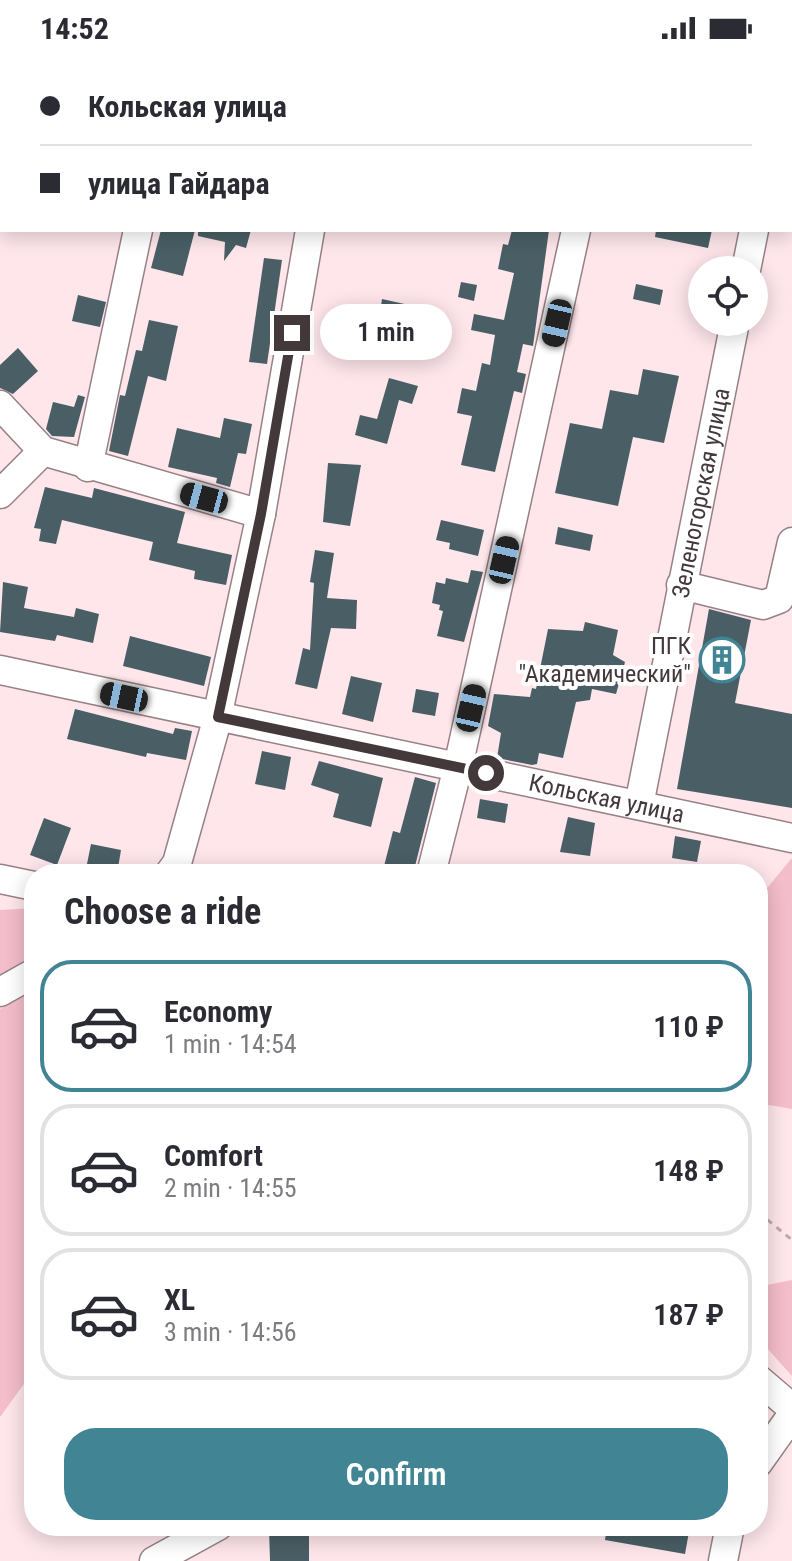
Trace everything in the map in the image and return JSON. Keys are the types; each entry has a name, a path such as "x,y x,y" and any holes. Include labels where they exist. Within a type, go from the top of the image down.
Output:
{"street":[{"path":"88,467 138,232"},
{"path":"176,864 218,717 261,514 310,232"},
{"path":"434,864 458,767 576,232"},
{"path":"749,256 754,232"},
{"name":"Зеленогорская улица","path":"639,805 732,336"},
{"path":"0,405 43,451 88,467 261,514"},
{"path":"0,494 43,451"},
{"path":"681,585 763,605 779,599 792,542"},
{"name":"Кольская улица","path":"0,670 792,838"},
{"path":"0,879 24,884"},
{"path":"0,992 24,979"},
{"path":"768,1388 792,1408"},
{"path":"768,1449 792,1415"},
{"path":"154,1561 200,1536"},
{"path":"723,1561 728,1536"}],"path":[{"path":"768,1220 792,1240"}],"shaded area":[{"path":"792,859 792,1109 768,1105 768,887"},
{"path":"24,909 24,969 0,982 0,910"},
{"path":"24,996 24,1384 0,1417 0,1009"},
{"path":"792,1280 792,1376 768,1349 768,1285"}],"building":[{"path":"160,232 194,232 183,276 151,268"},
{"path":"198,232 250,232 246,248 236,245 224,261 225,242 198,236"},
{"path":"511,232 549,232 533,346 523,344 517,372 526,374 522,393 514,391 495,472 461,465 472,416 457,413 462,388 476,391 482,363 490,365 495,335 471,330 474,314 504,320 514,273 498,269 503,244 508,245"},
{"path":"656,232 712,232 708,248 655,237"},
{"path":"264,258 282,260 267,364 249,362"},
{"path":"461,282 477,285 474,301 458,297"},
{"path":"636,284 663,290 660,305 633,299"},
{"path":"78,295 106,302 100,327 72,321"},
{"path":"382,299 409,305 402,342 392,340 391,347 367,341 375,305 381,306"},
{"path":"149,320 178,326 166,381 148,376 128,456 109,451 120,395 125,396 136,350 142,351"},
{"path":"348,335 365,339 360,360 344,357"},
{"path":"18,348 38,371 13,394 0,388 0,365"},
{"path":"643,369 679,376 664,443 633,437 618,506 555,493 570,423 602,429 610,390 638,395"},
{"path":"389,378 418,386 412,404 399,400 387,444 355,435 360,415 377,419"},
{"path":"78,395 85,397 74,437 52,436 46,429 53,402 74,407"},
{"path":"224,418 252,424 246,454 238,453 230,487 216,483 217,478 168,467 177,428 220,438"},
{"path":"328,463 361,465 350,526 323,522"},
{"path":"45,487 92,498 94,488 185,512 177,543 232,555 226,585 194,579 195,571 149,560 153,542 62,520 56,544 39,541 41,529 34,528"},
{"path":"441,520 484,530 478,556 449,549 450,543 436,540"},
{"path":"558,527 593,535 590,551 555,544"},
{"path":"315,550 334,553 327,598 357,600 356,629 331,628 317,689 295,684 303,648 310,650 314,583 310,582"},
{"path":"471,570 483,572 464,642 437,636 443,611 439,610 440,605 432,603 436,582 445,584 446,578 468,583"},
{"path":"3,582 28,587 24,608 74,617 76,608 99,614 93,643 57,635 55,641 0,632"},
{"name":"ПГК \"Академический\"","path":"709,609 751,620 735,703 792,714 792,808 677,789"},
{"path":"585,622 618,630 613,655 625,662 616,694 592,689 590,700 576,702 563,758 539,753 537,764 532,765 497,758 501,733 488,726 494,694 530,697 532,688 536,689 548,629 583,631"},
{"path":"130,636 211,657 204,686 123,666"},
{"path":"351,676 382,683 373,722 342,714"},
{"path":"416,689 439,693 435,716 412,712"},
{"path":"75,709 173,734 175,728 192,731 186,760 147,753 146,757 67,739"},
{"path":"262,751 291,757 285,790 255,784"},
{"path":"319,761 383,778 371,827 333,817 339,794 311,785"},
{"path":"415,777 436,783 416,864 385,864 393,831 400,833"},
{"path":"480,799 508,804 505,823 477,818"},
{"path":"568,817 595,823 590,856 560,852"},
{"path":"44,818 71,828 57,864 30,855"},
{"path":"675,836 701,841 697,862 672,858"},
{"path":"91,844 121,850 119,864 87,864"},
{"path":"269,1536 309,1536 309,1561 270,1561"},
{"path":"606,1536 688,1536 685,1554 605,1540"}],"place":[{"name":"ПГК \"Академический\"","path":"722,660"}],"route":[{"path":"292,333 261,514 218,717 486,773"}]}
